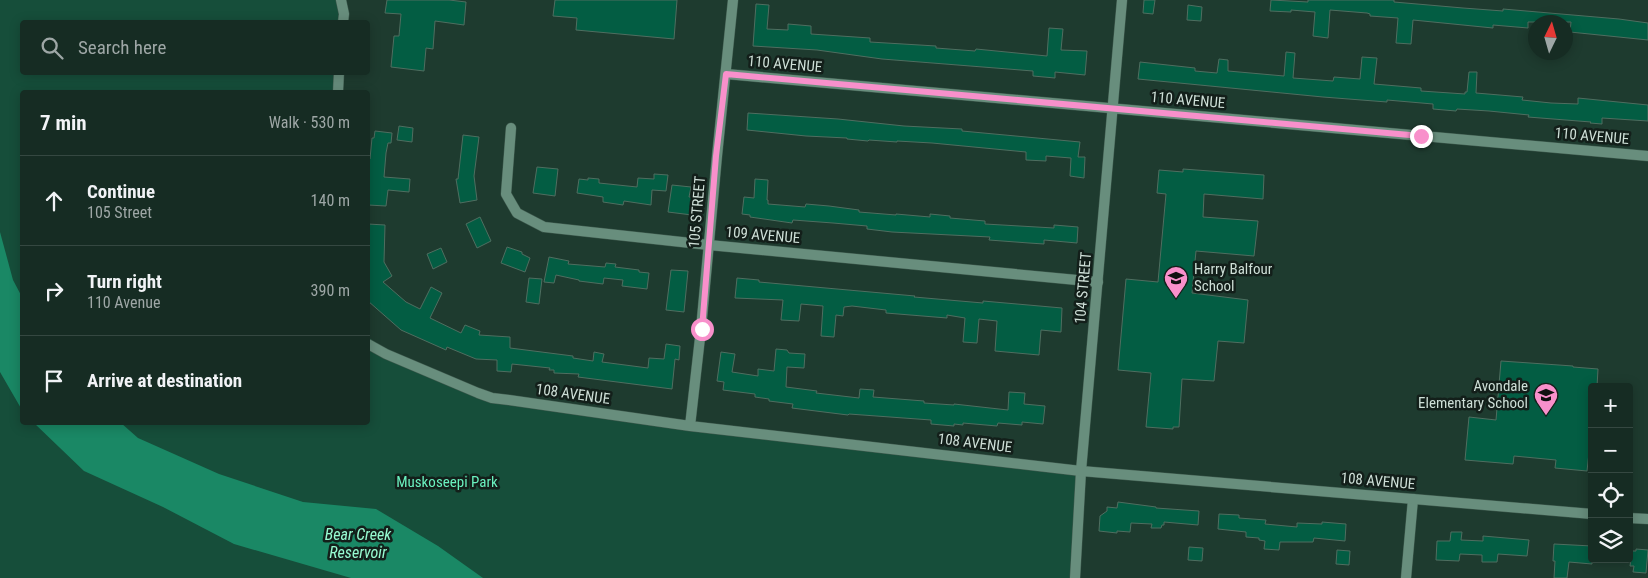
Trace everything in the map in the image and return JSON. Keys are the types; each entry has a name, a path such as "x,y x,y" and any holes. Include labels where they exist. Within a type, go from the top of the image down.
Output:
{"street":[{"path":"341,0 343,20"},
{"name":"105 STREET","path":"690,426 702,329 716,156 733,0"},
{"name":"104 STREET","path":"1075,578 1082,471 1122,0"},
{"name":"110 AVENUE","path":"726,74 1648,156"},
{"path":"338,90 339,75"},
{"name":"109 AVENUE","path":"511,128 506,194 517,213 544,227 709,245 1098,282"},
{"name":"108 AVENUE","path":"370,345 386,354 492,398 690,426 1082,471 1588,514"},
{"path":"1406,578 1413,498"},
{"path":"1633,518 1648,519"}],"green space":[{"name":"Muskoseepi Park","path":"0,0 345,0 344,20 20,20 20,75 342,75 342,90 20,90 20,425 370,425 370,338 381,346 506,403 1084,469 1076,578 0,578"}],"water":[{"path":"0,232 13,280 20,293 20,407 0,372"},
{"name":"Bear Creek Reservoir","path":"36,425 123,425 138,438 219,474 303,502 376,509 438,546 483,578 351,578 234,544 163,507 84,471"}],"building":[{"path":"387,0 449,0 466,2 464,25 435,21 433,49 426,48 424,71 391,67 394,36 399,36 401,14 385,13"},
{"path":"555,0 677,0 674,39 576,30 577,18 553,16"},
{"path":"1144,0 1155,0 1153,14 1143,13"},
{"path":"1271,0 1308,2 1308,0 1394,0 1394,2 1463,8 1503,11 1503,9 1573,15 1528,15 1528,28 1493,25 1493,28 1413,20 1411,44 1396,43 1398,18 1330,10 1328,38 1313,36 1315,12 1270,11"},
{"path":"756,4 769,5 767,29 788,30 788,24 811,26 811,34 870,38 870,42 936,46 936,48 975,51 976,49 1047,56 1049,28 1063,29 1061,50 1087,51 1085,75 1055,72 1055,78 1033,76 1033,71 882,59 817,50 753,46"},
{"path":"1188,5 1202,7 1201,21 1187,20"},
{"path":"1573,15 1648,23 1648,40 1573,32"},
{"path":"1286,52 1295,53 1293,78 1333,81 1334,77 1360,79 1362,57 1377,58 1374,84 1421,88 1421,91 1465,94 1467,92 1469,72 1477,72 1476,93 1523,97 1522,100 1551,103 1578,104 1578,98 1648,105 1648,121 1602,118 1602,124 1528,117 1529,115 1489,111 1433,109 1433,104 1323,97 1138,79 1140,62 1195,68 1195,71 1217,73 1219,59 1228,60 1228,71 1284,76"},
{"path":"748,113 962,129 962,131 1080,142 1078,157 1085,157 1084,178 1070,176 1071,158 1046,156 1046,161 1026,160 1026,152 932,143 868,141 747,130"},
{"path":"399,126 413,128 412,142 397,140"},
{"path":"375,131 392,133 391,143 388,143 386,153 384,177 410,179 409,192 388,190 386,206 370,205 370,159 372,138 374,138"},
{"path":"463,135 479,137 474,176 477,200 460,203 456,179 458,179"},
{"path":"537,167 558,169 555,196 533,193"},
{"name":"Harry Balfour School","path":"1183,169 1264,175 1263,199 1204,194 1203,217 1258,221 1254,256 1196,251 1192,293 1248,300 1244,343 1218,341 1214,381 1182,379 1179,427 1173,427 1173,429 1146,427 1151,373 1118,370 1126,279 1158,282 1166,194 1157,193 1159,170 1183,172"},
{"path":"654,174 668,175 666,191 652,190 651,205 624,201 623,205 603,202 603,197 577,193 579,179 599,179 599,183 637,187 638,178 654,179"},
{"path":"755,179 768,180 768,204 805,207 806,204 859,210 859,212 896,215 930,217 930,214 985,221 985,224 1054,228 1054,225 1078,227 1077,243 1044,240 1044,244 989,240 990,237 892,232 867,229 867,226 793,220 792,223 750,217 750,215 742,214 744,197 754,198"},
{"path":"672,185 691,187 689,197 695,197 692,215 668,212"},
{"path":"480,217 491,241 477,248 466,224"},
{"path":"370,224 385,225 384,262 392,276 383,282 406,302 420,309 431,287 442,293 430,318 461,333 465,325 480,331 479,335 510,337 510,348 573,356 573,358 593,361 594,352 604,354 602,362 648,368 649,358 664,359 666,344 680,346 679,360 675,359 672,389 578,377 579,374 554,373 554,370 549,370 550,368 512,364 511,372 497,371 497,360 476,359 447,347 446,350 401,330 370,303"},
{"path":"507,247 522,252 522,254 530,258 525,272 501,263"},
{"path":"441,248 447,262 433,269 427,254"},
{"path":"549,257 569,261 568,264 605,267 606,263 616,264 615,267 649,273 647,289 622,286 623,280 604,278 603,284 579,281 556,275 554,283 544,282"},
{"path":"671,270 688,271 684,312 666,310"},
{"path":"529,278 542,279 539,304 526,302"},
{"path":"737,278 759,280 759,282 914,297 1062,308 1061,332 1041,330 1039,355 995,351 997,321 979,319 977,343 963,342 965,318 947,315 947,318 886,313 886,310 852,306 844,307 843,316 836,315 834,337 821,336 823,306 801,304 799,321 781,320 783,300 735,298"},
{"path":"776,349 787,350 789,353 805,354 804,368 787,367 786,387 859,398 860,389 874,390 873,397 1008,410 1009,392 1025,393 1024,404 1045,406 1043,424 1022,422 1022,425 998,423 997,426 963,423 963,425 954,424 954,426 931,424 931,420 848,415 792,408 793,404 769,401 769,399 755,397 755,394 723,390 724,382 717,381 721,352 735,354 732,372 758,376 758,369 774,371"},
{"name":"Avondale Elementary School","path":"1501,361 1598,369 1597,383 1588,383 1587,471 1555,468 1556,460 1514,456 1513,464 1465,460 1469,417 1496,420"},
{"path":"1118,502 1156,508 1199,511 1198,525 1164,522 1161,528 1151,528 1152,524 1131,523 1130,532 1099,531 1100,516 1107,511 1107,507 1117,508"},
{"path":"1219,514 1239,515 1239,518 1266,520 1265,524 1297,527 1297,523 1322,524 1322,522 1346,524 1345,541 1314,538 1313,542 1280,542 1279,550 1264,549 1265,541 1259,540 1259,538 1246,537 1246,532 1218,529"},
{"path":"1451,532 1462,532 1461,540 1483,541 1483,536 1529,540 1527,556 1498,554 1497,562 1482,562 1482,555 1460,554 1459,561 1436,560 1437,541 1450,541"},
{"path":"1554,544 1588,546 1588,563 1592,564 1569,562 1567,578 1554,578 1555,561 1553,561"},
{"path":"1189,547 1203,548 1202,561 1188,560"},
{"path":"1636,549 1648,550 1646,573 1633,572 1634,566 1630,566 1630,563 1633,563 1633,551 1636,551"},
{"path":"1337,550 1350,551 1349,565 1336,564"}],"place":[{"name":"Harry Balfour School","path":"1176,299"},
{"name":"Avondale Elementary School","path":"1546,416"}],"route":[{"path":"702,329 716,156 726,74 1421,136"}]}
